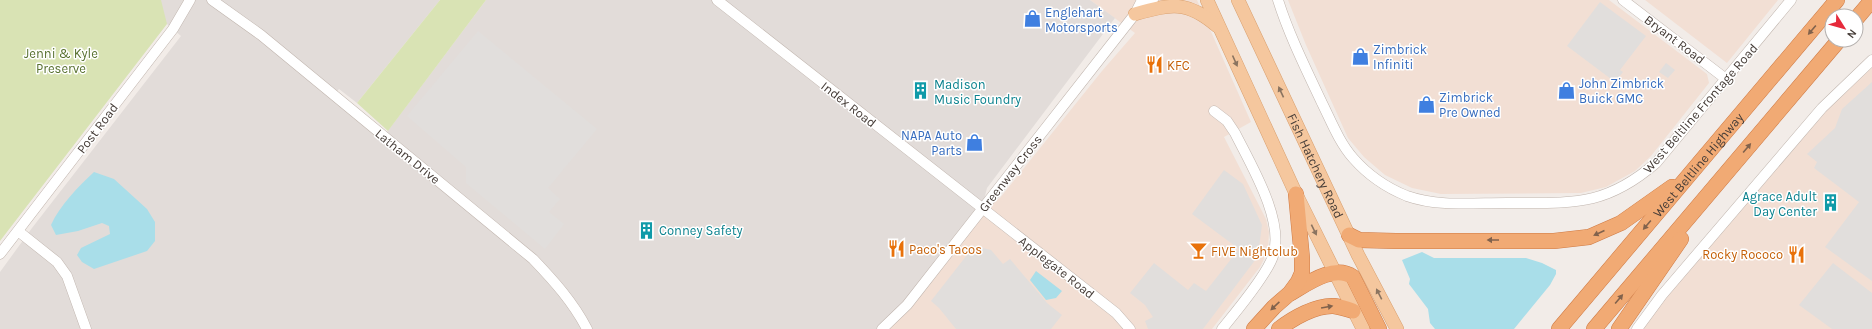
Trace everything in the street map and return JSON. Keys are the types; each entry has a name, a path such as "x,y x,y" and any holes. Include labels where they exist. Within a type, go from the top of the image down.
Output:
{"highway":[{"name":"West Beltline Highway","path":"1559,329 1837,0"},
{"path":"1864,10 1872,0"},
{"name":"West Beltline Highway","path":"1594,329 1832,48"},
{"path":"1349,235 1359,240 1396,241 1554,241 1589,237 1621,223 1690,174"},
{"path":"1619,329 1722,178"},
{"path":"1254,329 1274,307 1290,293 1298,282 1302,273 1296,194"},
{"path":"1290,293 1334,272 1348,273 1353,277 1379,329"},
{"path":"1279,329 1294,319 1320,308 1334,306 1353,311"}],"main road":[{"path":"1207,0 1296,194 1363,329"},
{"name":"Fish Hatchery Road","path":"1238,0 1349,235 1397,329"},
{"path":"1135,14 1170,4 1184,5 1207,17 1223,35"}],"street":[{"name":"Post Road","path":"0,254 173,29 190,0"},
{"name":"Latham Drive","path":"212,0 261,35 533,260 564,292 587,329"},
{"name":"Index Road","path":"716,0 982,208"},
{"name":"Greenway Cross","path":"882,329 907,305 1135,14 1142,0"},
{"name":"Greenway Cross","path":"1135,14 1153,0"},
{"name":"West Beltline Frontage Road","path":"1278,0 1285,23 1336,133 1352,157 1380,182 1407,196 1433,202 1460,203 1566,203 1595,199 1622,188 1640,177 1656,162 1791,0"},
{"name":"Bryant Road","path":"1623,0 1726,79"},
{"path":"1637,329 1662,295 1822,108 1872,60"},
{"path":"1214,111 1227,121 1235,133 1273,216 1276,237 1273,256 1265,273 1222,329"},
{"name":"Applegate Road","path":"982,208 1116,313 1130,329"},
{"path":"18,231 57,262 67,276 86,329"}],"shaded area":[{"path":"157,0 440,0 357,103 339,89 334,95 384,136 486,0 1090,0 1115,18 987,188 982,208 882,329 0,329 0,272 32,228 181,36 160,18"},
{"path":"1090,0 1197,0 1251,122 1224,137 1266,219 1269,232 1268,251 1260,267 1212,329 882,329 982,208 1000,198 1102,71 1135,33"},
{"path":"1288,0 1609,0 1707,74 1709,83 1651,156 1635,171 1606,187 1581,193 1441,194 1412,188 1385,175 1364,157 1348,138 1306,45"},
{"path":"1645,0 1778,0 1727,63"},
{"path":"1600,2 1646,36 1620,70 1623,72 1615,82 1567,46"},
{"path":"478,31 597,129 548,188 560,199 549,212 564,224 545,249 466,183 466,167 407,116"},
{"path":"1872,60 1872,329 1637,329 1822,108"},
{"path":"1666,63 1675,70 1668,78 1659,72"},
{"path":"1872,82 1872,281 1825,247 1859,202 1814,168 1817,162 1807,154 1835,128 1842,109"},
{"path":"1224,170 1243,184 1262,225 1256,259 1203,329 1148,329 1145,321 1153,317 1145,305 1130,293 1154,263 1188,290 1194,283 1206,291 1239,249 1192,214"},
{"path":"974,246 991,250 1003,264 1010,259 1047,303 1062,315 1051,329 956,329 939,308 931,301"},
{"path":"1833,263 1872,293 1872,329 1832,329 1799,305"}],"green space":[{"name":"Jenni & Kyle Preserve","path":"0,0 161,0 167,24 0,241"},
{"path":"440,0 486,0 388,131 357,103"}],"water":[{"path":"94,172 114,179 147,209 155,222 155,241 147,251 94,269 82,262 77,255 81,248 110,234 109,226 102,223 78,231 56,235 51,225 64,203"},
{"path":"1422,252 1434,258 1526,258 1542,263 1556,270 1556,274 1550,285 1514,329 1435,329 1430,323 1428,309 1409,284 1410,279 1402,260"},
{"path":"1036,271 1062,291 1056,298 1046,300 1030,280"}],"place":[{"name":"Englehart Motorsports","path":"1032,19"},
{"name":"Zimbrick Infiniti","path":"1360,56"},
{"name":"KFC","path":"1154,65"},
{"name":"John Zimbrick Buick GMC","path":"1566,90"},
{"name":"Madison Music Foundry","path":"921,91"},
{"name":"Zimbrick Pre Owned","path":"1426,104"},
{"name":"NAPA Auto Parts","path":"975,142"},
{"name":"Agrace Adult Day Center","path":"1830,203"},
{"name":"Conney Safety","path":"646,230"},
{"name":"Paco's Tacos","path":"896,249"},
{"name":"FIVE Nightclub","path":"1198,251"},
{"name":"Rocky Rococo","path":"1796,254"}]}
